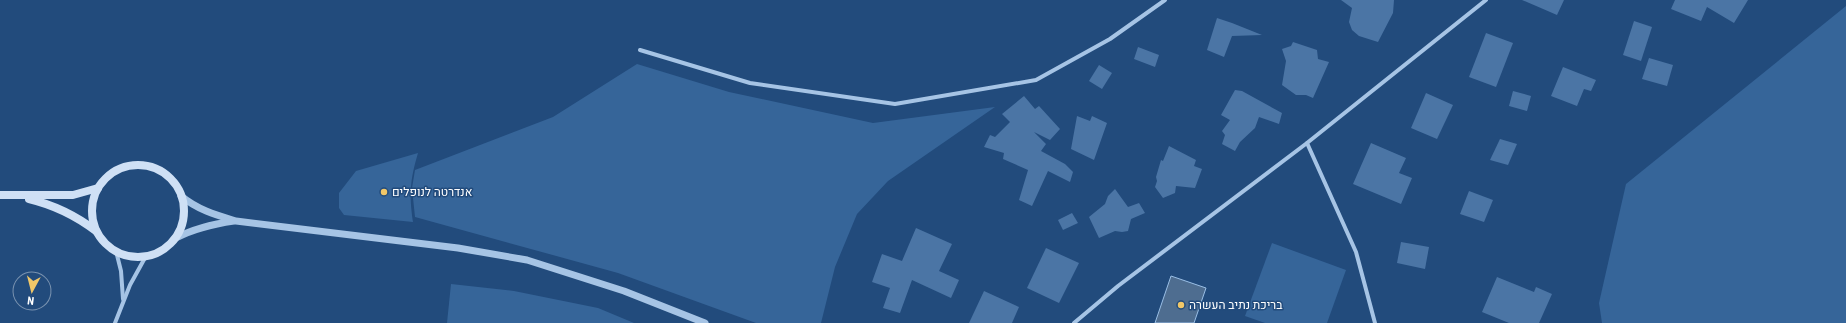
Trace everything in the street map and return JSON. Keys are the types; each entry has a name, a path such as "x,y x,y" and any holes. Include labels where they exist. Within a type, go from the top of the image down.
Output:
{"main road":[{"path":"17,196 63,210 78,218 96,231 108,246 116,251 125,255 146,256 162,249 176,238 184,218 182,196 176,184 167,175 155,168 142,165 130,166 117,170 106,177 98,188 92,209 96,231"},
{"path":"0,195 73,196 98,188"}],"street":[{"path":"640,50 750,83 895,104 1036,80 1110,39 1165,0"},
{"path":"1074,323 1118,286 1307,143 1486,0"},
{"path":"1307,143 1356,252 1375,323"},
{"path":"182,196 191,204 206,212 236,221 458,248 527,260 624,290 705,323"},
{"path":"176,238 191,230 207,225 236,221"},
{"path":"116,251 121,271 123,299"},
{"path":"115,323 123,299 146,256"}],"shaded area":[{"path":"1846,6 1846,323 1602,323 1599,303 1626,184"},
{"path":"637,64 729,92 873,123 995,107 888,181 857,214 835,267 821,323 756,323 618,273 415,217 412,188 415,170 553,117"},
{"path":"418,153 413,171 411,187 413,222 344,215 339,208 339,193 356,171"},
{"path":"1272,243 1346,270 1327,323 1265,323 1245,316"},
{"name":"בריכת נתיב העשרה","path":"1171,276 1206,288 1194,323 1155,323"},
{"path":"451,284 514,291 598,308 634,323 447,323"}],"building":[{"path":"1341,0 1394,0 1393,13 1378,42 1359,36 1352,30 1349,22 1352,8"},
{"path":"1522,0 1564,0 1557,15"},
{"path":"1675,0 1748,0 1734,23 1707,7 1701,21 1671,9"},
{"path":"1217,18 1262,35 1232,36 1224,57 1207,50"},
{"path":"1634,21 1652,27 1641,61 1623,55"},
{"path":"1486,33 1513,43 1496,87 1469,77"},
{"path":"1293,42 1317,50 1318,59 1329,62 1313,98 1306,95 1296,95 1282,85 1286,61 1282,49 1291,46"},
{"path":"1138,47 1159,55 1155,67 1134,59"},
{"path":"1649,58 1673,65 1667,86 1642,79"},
{"path":"1099,65 1112,73 1102,89 1089,81"},
{"path":"1563,67 1596,80 1591,91 1584,89 1577,106 1551,96"},
{"path":"1235,90 1242,91 1282,113 1279,124 1259,117 1255,128 1240,142 1235,151 1222,144 1225,135 1222,131 1230,120 1221,115"},
{"path":"1513,91 1531,96 1527,111 1509,106"},
{"path":"1426,93 1453,105 1437,139 1411,128"},
{"path":"1024,96 1035,109 1039,106 1060,129 1050,140 1034,132 1046,144 1041,151 1065,164 1073,172 1070,182 1048,171 1032,206 1019,200 1028,170 1003,159 1004,153 984,147 990,135 995,137 1010,122 1002,114"},
{"path":"1077,116 1090,121 1092,116 1107,123 1094,160 1071,149"},
{"path":"1500,139 1517,144 1508,165 1490,160"},
{"path":"1371,143 1406,158 1399,173 1412,178 1401,204 1353,184"},
{"path":"1169,146 1196,160 1194,166 1202,169 1195,188 1176,186 1175,193 1163,198 1155,187 1157,181 1156,177 1161,160 1163,161"},
{"path":"1115,189 1128,207 1139,203 1145,213 1131,219 1128,231 1115,231 1099,238 1089,217 1105,204 1108,196"},
{"path":"1469,191 1493,200 1484,222 1460,214"},
{"path":"1072,213 1078,223 1063,230 1058,220"},
{"path":"916,228 952,244 939,271 959,280 951,298 912,280 900,313 883,308 890,288 872,282 882,254 902,261"},
{"path":"1401,242 1429,247 1425,269 1397,263"},
{"path":"1046,248 1079,263 1059,303 1027,288"},
{"path":"1497,277 1534,292 1536,287 1552,294 1539,323 1509,323 1482,312"},
{"path":"984,291 1019,307 1012,323 969,323"}],"place":[{"name":"אנדרטה לנופלים","path":"384,192"},
{"name":"בריכת נתיב העשרה","path":"1181,305"}]}
